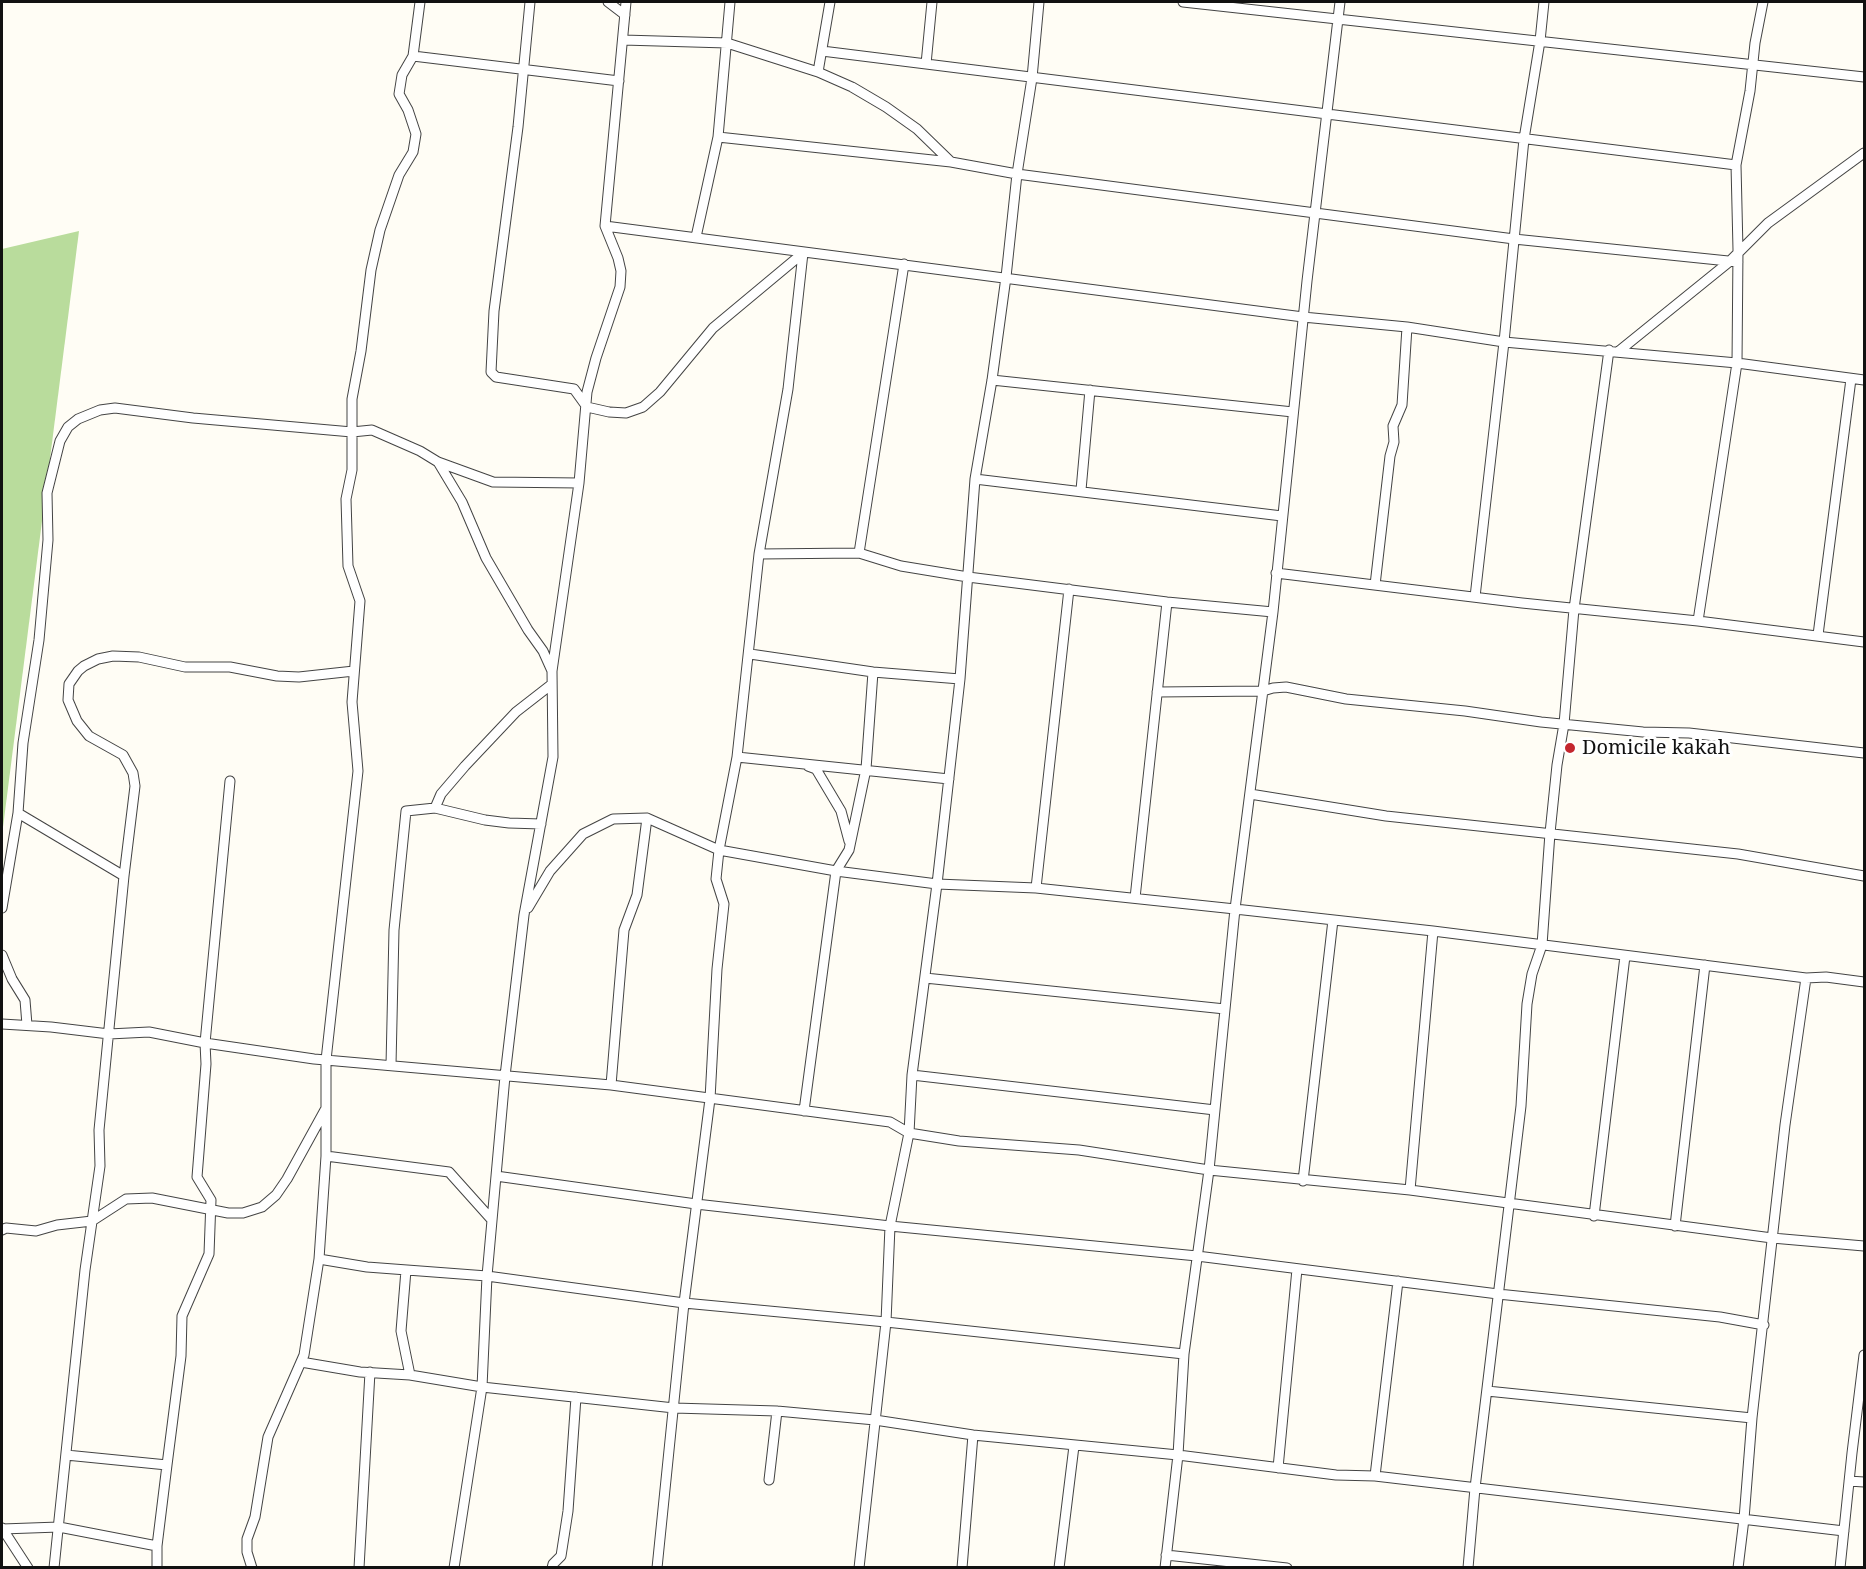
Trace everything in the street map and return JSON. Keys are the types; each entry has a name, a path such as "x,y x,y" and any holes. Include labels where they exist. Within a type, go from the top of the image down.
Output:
{"street":[{"path":"252,1568 247,1552 247,1539 255,1517 268,1437 301,1362 319,1259 326,1156 326,1060 358,771 352,702 360,601 348,566 346,500 352,470 352,399 371,270 380,230 399,175 413,152 416,134 408,110 399,94 402,75 413,56 420,2"},
{"path":"530,2 524,70 494,311 491,372 496,377 574,389 587,407 609,412 626,413 643,407 660,392 713,328 803,253"},
{"path":"608,2 625,15"},
{"path":"454,1568 482,1387 487,1276 505,1076 524,915 553,757 552,671 579,483 587,392 620,287 621,271 618,258 605,226 626,2"},
{"path":"696,237 718,137 730,2"},
{"path":"818,72 830,2"},
{"path":"926,64 932,2"},
{"path":"859,1568 886,1322 890,1226 909,1133 912,1075 960,680 975,479 1006,277 1017,174 1032,78 1039,2"},
{"path":"1183,2 1864,77"},
{"path":"1164,1568 1178,1455 1184,1354 1209,1170 1236,909 1273,612 1303,317 1340,2"},
{"path":"1475,597 1524,139 1544,2"},
{"path":"1698,621 1737,363 1733,262 1738,250 1736,165 1763,2"},
{"path":"623,40 727,43 818,72 852,87 886,107 917,129 951,162"},
{"path":"822,51 1736,165"},
{"path":"413,56 619,81"},
{"path":"718,137 951,162 1017,174 1514,239 1733,262"},
{"path":"1738,250 1768,223 1864,153"},
{"path":"605,226 1303,317 1407,327 1504,342 1614,350 1864,380"},
{"path":"657,1568 684,1303 710,1099 717,969 724,904 716,879 719,850 737,758 759,554 788,389 803,253"},
{"path":"1468,1568 1475,1488 1521,1106 1527,1004 1532,974 1542,945 1546,912 1550,833 1564,724 1574,609 1614,350 1733,262"},
{"path":"859,553 904,264"},
{"path":"1375,585 1390,456 1394,442 1393,426 1401,405 1407,327"},
{"path":"1818,635 1851,379"},
{"path":"992,380 1293,412"},
{"path":"1082,490 1090,390"},
{"path":"2,908 18,813 23,743 39,640 48,540 47,493 60,441 68,427 78,419 99,410 115,408 193,418 352,432 372,430 420,451 438,462 493,482 579,483"},
{"path":"438,462 462,502 486,558 528,630 543,651 552,671"},
{"path":"975,479 1082,490 1282,516"},
{"path":"759,554 859,553 901,566 968,578 1167,602 1273,612"},
{"path":"1276,573 1864,642"},
{"path":"1036,888 1069,589"},
{"path":"1135,898 1167,602"},
{"path":"750,654 873,672 960,680"},
{"path":"54,1568 85,1270 100,1166 99,1130 135,786 133,773 123,755 89,736 74,716 70,708 69,684 78,671 98,659 121,656 139,657 175,666 230,667 277,676 354,671"},
{"path":"804,1111 836,871 849,850 866,769 873,672"},
{"path":"435,808 441,794 465,766 516,712 552,684"},
{"path":"1158,692 1263,691 1286,687 1346,699 1564,724 1643,732 1689,733 1864,753"},
{"path":"737,758 949,779"},
{"path":"805,765 816,769 841,811 849,843"},
{"path":"157,1568 166,1465 181,1356 182,1316 208,1254 211,1200 197,1177 206,1064 205,1043 230,781"},
{"path":"1250,794 1386,816 1738,854 1864,876"},
{"path":"391,1065 394,930 406,811 435,808 509,824 541,824"},
{"path":"18,813 124,876"},
{"path":"524,915 550,871 584,834 613,819 647,818 719,850 836,871 937,884 1036,888 1135,898 1433,931 1806,978 1826,977 1864,982"},
{"path":"610,1085 624,930 637,895 647,818"},
{"path":"1303,1181 1333,920"},
{"path":"1410,1190 1433,931"},
{"path":"2,955 12,979 25,1000 27,1025"},
{"path":"1594,1216 1625,956"},
{"path":"1675,1226 1705,965"},
{"path":"925,978 1225,1009"},
{"path":"1738,1568 1752,1418 1785,1125 1806,978"},
{"path":"2,1024 109,1034 149,1032 205,1043 326,1060 610,1085 890,1122 909,1133 959,1141 1079,1150 1209,1170 1410,1190 1772,1238 1864,1246"},
{"path":"912,1075 1215,1110"},
{"path":"2,1230 6,1228 36,1231 57,1225 92,1221 126,1199 152,1198 228,1213 243,1213 262,1207 276,1195 304,1151 327,1107"},
{"path":"326,1156 449,1172 492,1220"},
{"path":"496,1176 696,1204 890,1226 1197,1256 1498,1294 1720,1317 1764,1325"},
{"path":"319,1259 367,1267 487,1276 684,1303 1184,1354"},
{"path":"1278,1468 1297,1269"},
{"path":"406,1270 401,1331 410,1375"},
{"path":"1375,1476 1398,1281"},
{"path":"1840,1568 1864,1355"},
{"path":"301,1362 410,1375 482,1387 674,1408 777,1411 875,1420 973,1435 1178,1455 1336,1475 1375,1476 1844,1531"},
{"path":"359,1568 370,1372"},
{"path":"1487,1390 1752,1418"},
{"path":"552,1568 552,1564 561,1556 568,1511 576,1397"},
{"path":"769,1480 777,1411"},
{"path":"962,1568 973,1435"},
{"path":"1059,1568 1074,1446"},
{"path":"66,1455 166,1465"},
{"path":"1849,1481 1864,1482"},
{"path":"2,1529 59,1527 158,1546"},
{"path":"2,1529 28,1568"},
{"path":"1166,1555 1287,1568"}],"green space":[{"path":"79,231 2,835 2,249"}],"place":[{"name":"Domicile kakah","path":"1570,748"}]}
